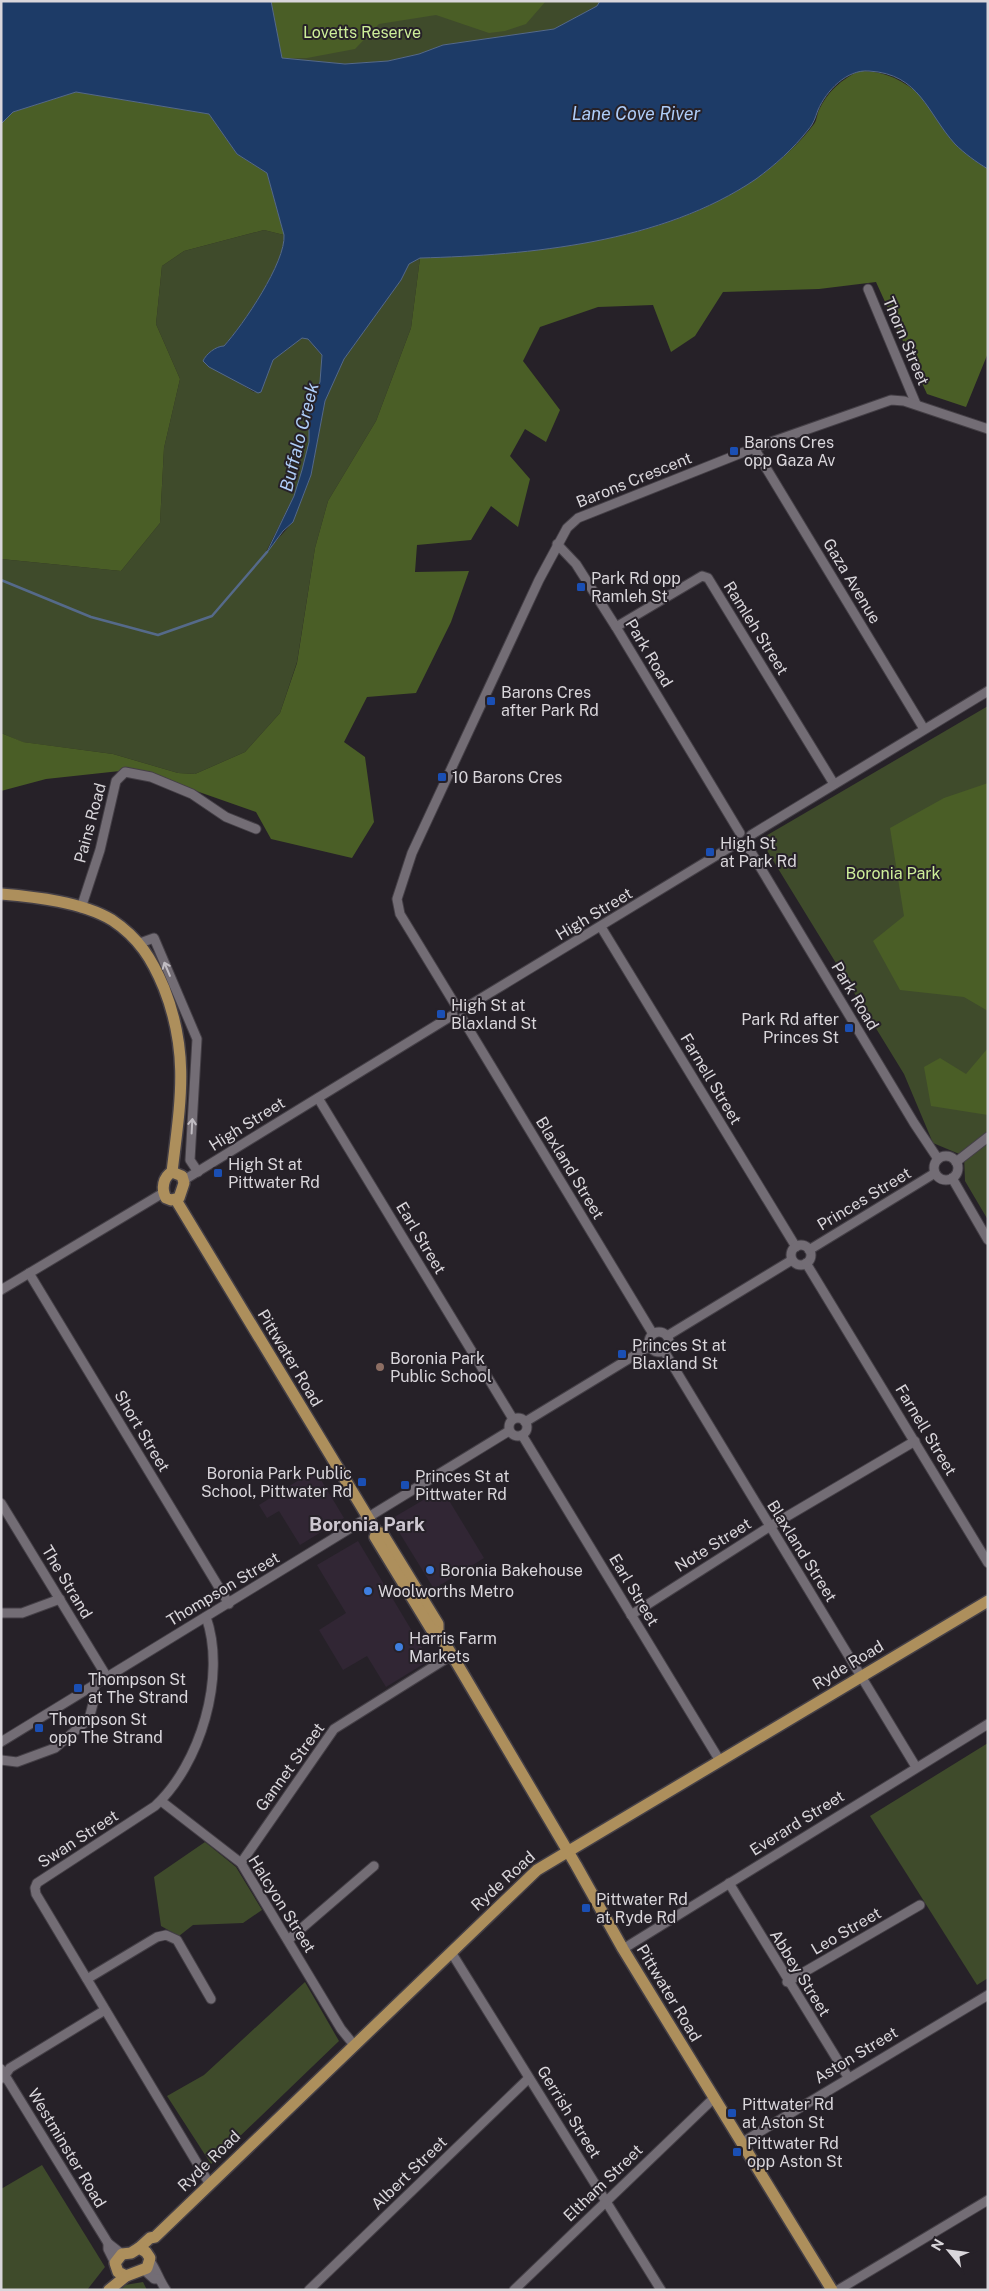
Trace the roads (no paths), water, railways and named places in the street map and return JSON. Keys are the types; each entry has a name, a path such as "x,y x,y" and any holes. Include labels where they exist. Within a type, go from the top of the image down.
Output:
{"main road":[{"path":"1,894 44,898 81,908 110,919 140,943 154,964 176,1024 181,1054 181,1098 172,1172 166,1178 163,1193 166,1198 176,1200 181,1195 184,1180 182,1176 172,1172"},
{"name":"Pittwater Road","path":"176,1200 377,1533 382,1533 438,1624 438,1632 568,1851 623,1949 832,2290"},
{"name":"Ryde Road","path":"145,2259 150,2238 155,2237 209,2183 537,1870 988,1601"},
{"path":"108,2290 119,2265 131,2253 145,2259"},
{"path":"119,2265 145,2259"}],"street":[{"name":"Thorn Street","path":"868,289 916,404"},
{"name":"Barons Crescent","path":"460,1007 400,914 397,899 412,853 557,544 567,528 578,518 754,448 886,401 896,399 916,404 988,429"},
{"name":"Gaza Avenue","path":"754,448 924,729"},
{"name":"Park Road","path":"557,544 576,564 616,627 740,833"},
{"name":"Ramleh Street","path":"616,627 702,576 708,578 834,784"},
{"path":"751,835 988,691"},
{"name":"Pains Road","path":"81,908 100,850 116,781 126,772 150,777 192,794 226,817 256,829"},
{"path":"747,832 751,835 752,840 748,847 743,848 737,843 736,838 740,833 747,832"},
{"name":"High Street","path":"460,1007 601,927 737,843"},
{"name":"Park Road","path":"748,847 914,1123 938,1159"},
{"name":"Farnell Street","path":"601,927 796,1247"},
{"path":"140,943 154,938 197,1039 190,1160 198,1172"},
{"path":"457,1017 452,1010 460,1007"},
{"name":"High Street","path":"184,1180 318,1098 457,1017"},
{"name":"Blaxland Street","path":"457,1017 653,1334"},
{"name":"Earl Street","path":"318,1098 513,1419"},
{"path":"956,1162 988,1137"},
{"path":"947,1156 956,1162 958,1169 952,1178 944,1180 935,1174 934,1167 938,1159 947,1156"},
{"name":"Princes Street","path":"809,1250 935,1174"},
{"path":"952,1178 988,1240"},
{"path":"1,1290 163,1193"},
{"path":"805,1246 809,1250 810,1256 806,1263 799,1264 792,1260 791,1252 796,1247 805,1246"},
{"path":"668,1336 792,1260"},
{"name":"Farnell Street","path":"806,1263 988,1563"},
{"name":"Short Street","path":"29,1273 229,1604"},
{"path":"650,1346 650,1338 653,1334 661,1332 668,1336"},
{"path":"650,1346 656,1351 664,1350 669,1344 668,1336"},
{"path":"525,1422 650,1346"},
{"name":"Blaxland Street","path":"664,1350 769,1527 916,1767"},
{"path":"520,1418 525,1422 527,1428 522,1435 516,1436 509,1431 509,1425 513,1419 520,1418"},
{"path":"368,1518 509,1431"},
{"name":"Earl Street","path":"522,1435 720,1762"},
{"name":"Note Street","path":"631,1615 769,1527 915,1441"},
{"name":"The Strand","path":"1,1503 107,1677"},
{"name":"Thompson Street","path":"1,1742 368,1518"},
{"path":"1,1613 22,1613 60,1599"},
{"name":"Swan Street","path":"206,1617 214,1654 212,1686 199,1737 189,1760 161,1801 37,1883 34,1888 209,2183"},
{"name":"Gannet Street","path":"241,1863 334,1729 452,1655"},
{"path":"1,1760 17,1762 54,1748 89,1719 95,1696 94,1685"},
{"name":"Everard Street","path":"623,1949 988,1724"},
{"name":"Halcyon Street","path":"161,1801 241,1863 342,2029 354,2045"},
{"path":"288,1940 374,1866"},
{"name":"Abbey Street","path":"729,1884 787,1982 848,2077"},
{"name":"Leo Street","path":"787,1982 920,1905"},
{"path":"86,1978 157,1937 166,1935 177,1940 211,1999"},
{"name":"Gerrish Street","path":"451,1952 607,2200 661,2290"},
{"name":"Aston Street","path":"741,2143 988,1994"},
{"path":"3,2075 10,2068 105,2010"},
{"name":"Westminster Road","path":"3,2075 108,2243 108,2249 119,2265"},
{"name":"Albert Street","path":"309,2290 529,2078"},
{"name":"Eltham Street","path":"514,2290 714,2098"},
{"path":"838,2290 988,2200"},
{"path":"145,2259 159,2274 159,2279 166,2290"}],"water":[{"name":"Lane Cove River","path":"1,1 271,1 282,58 345,64 388,61 419,54 443,45 554,29 597,6 600,1 988,1 988,169 955,144 921,97 911,87 900,79 886,74 861,71 845,77 832,89 826,96 810,127 790,150 770,168 756,179 719,201 679,218 637,231 550,249 420,258 409,264 401,280 344,359 325,401 311,475 293,522 283,531 266,554 294,496 302,470 309,442 309,405 320,382 322,355 308,339 302,338 273,360 261,392 258,393 209,367 203,361 212,351 224,346 242,324 262,293 283,247 284,235 267,173 237,154 209,114 76,92 13,112 1,124"}],"waterway":[{"name":"Buffalo Creek","path":"1,580 91,617 158,635 212,616 267,552"}],"place":[{"name":"Barons Cres opp Gaza Av","path":"734,451"},
{"name":"Park Rd opp Ramleh St","path":"581,587"},
{"name":"Barons Cres after Park Rd","path":"491,701"},
{"name":"10 Barons Cres","path":"442,777"},
{"name":"High St at Park Rd","path":"710,852"},
{"name":"High St at Blaxland St","path":"441,1014"},
{"name":"Park Rd after Princes St","path":"849,1028"},
{"name":"High St at Pittwater Rd","path":"218,1173"},
{"name":"Princes St at Blaxland St","path":"622,1354"},
{"name":"Boronia Park Public School","path":"380,1367"},
{"name":"Boronia Park Public School, Pittwater Rd","path":"362,1482"},
{"name":"Princes St at Pittwater Rd","path":"405,1485"},
{"name":"Boronia Bakehouse","path":"430,1570"},
{"name":"Woolworths Metro","path":"368,1591"},
{"name":"Harris Farm Markets","path":"399,1647"},
{"name":"Thompson St at The Strand","path":"78,1688"},
{"name":"Thompson St opp The Strand","path":"39,1728"},
{"name":"Pittwater Rd at Ryde Rd","path":"586,1908"},
{"name":"Pittwater Rd at Aston St","path":"732,2113"},
{"name":"Pittwater Rd opp Aston St","path":"737,2152"}],"district":[{"name":"Boronia Park","path":"367,1524"}],"park label":[{"name":"Lovetts Reserve","path":"362,32"}]}
